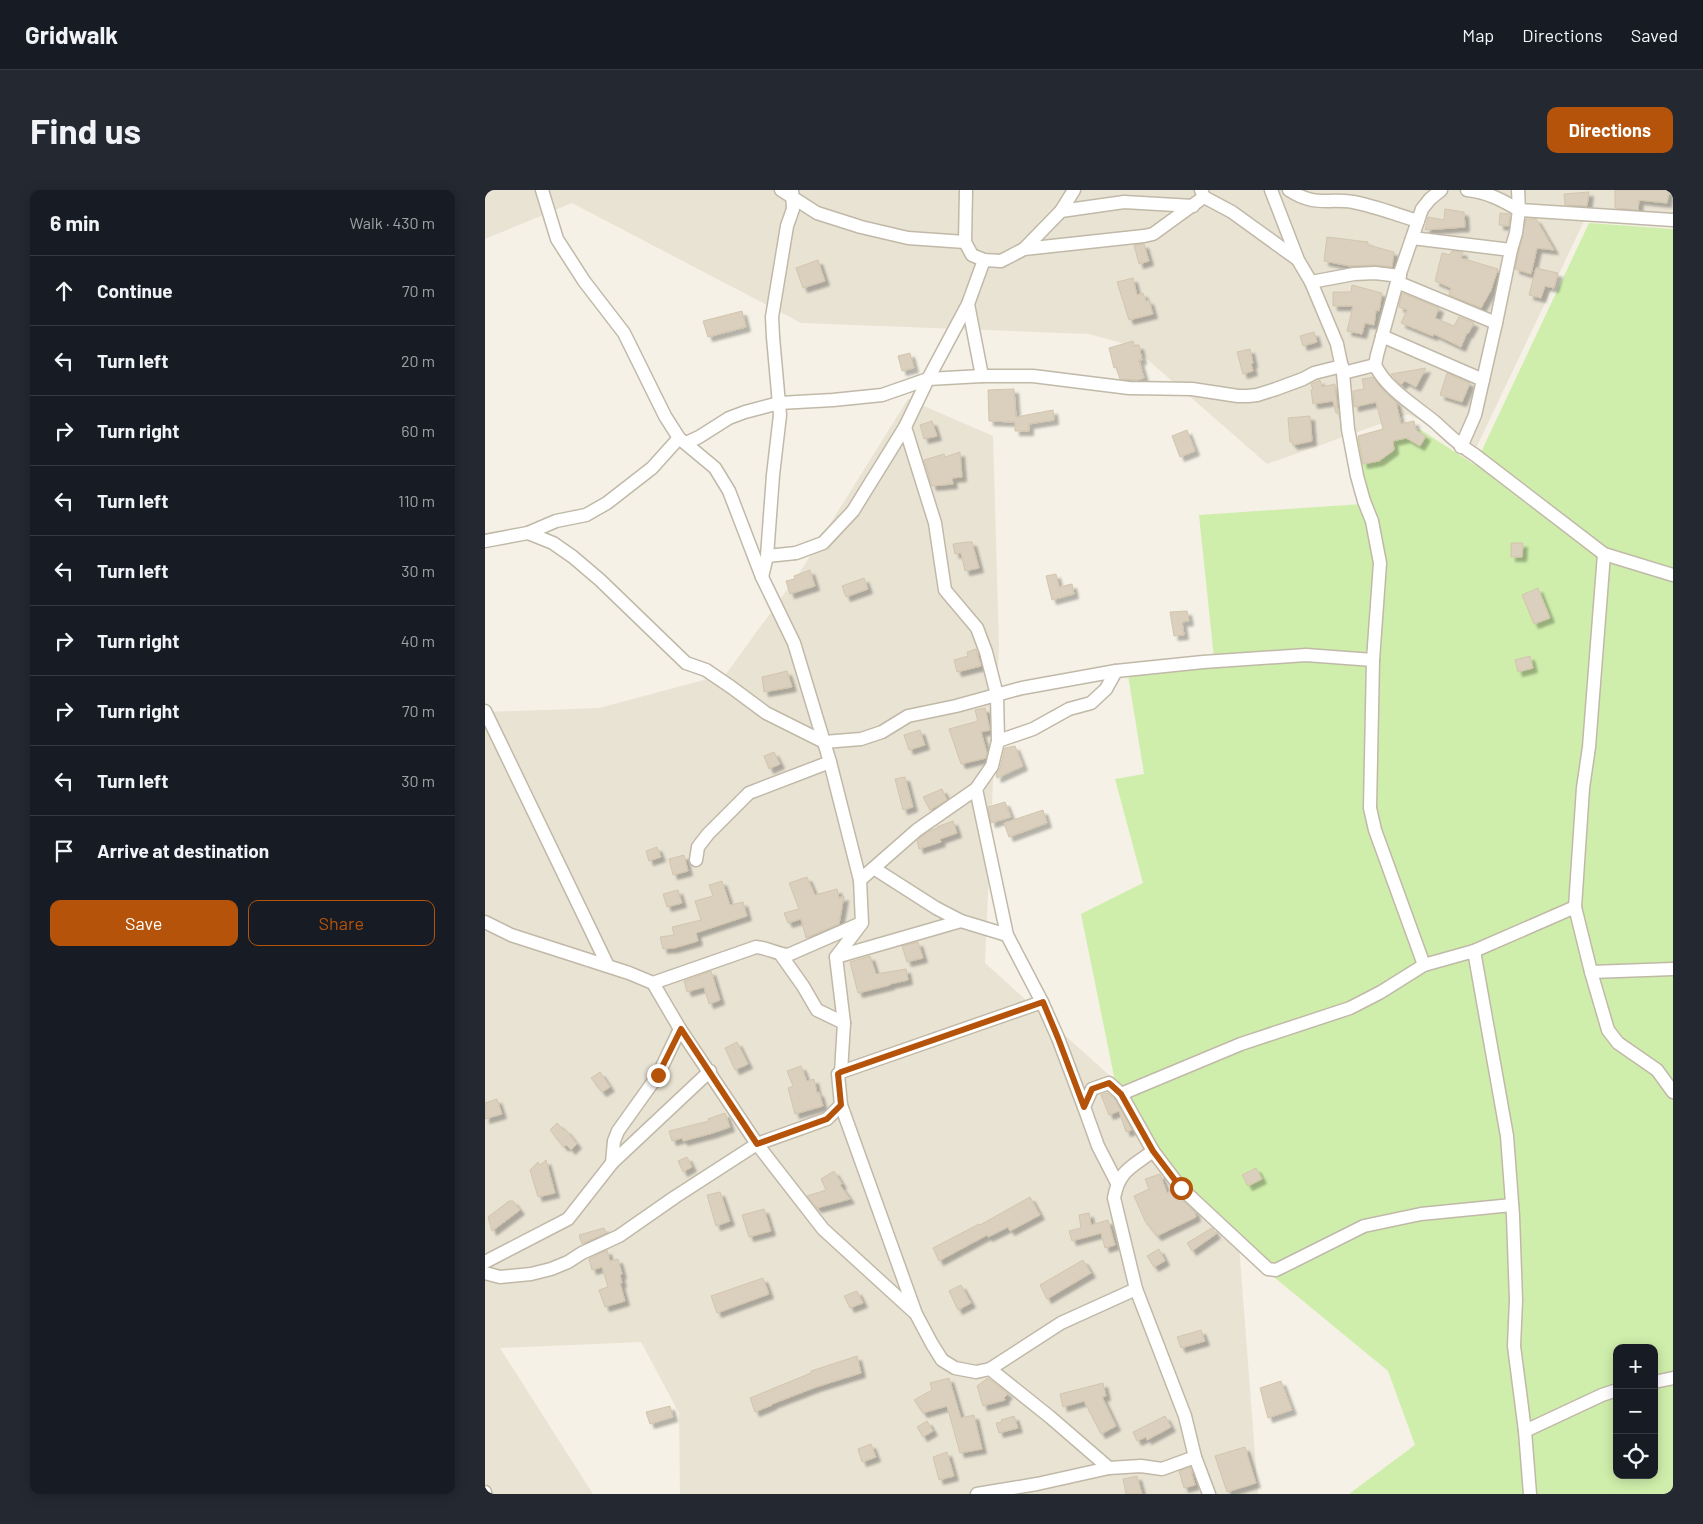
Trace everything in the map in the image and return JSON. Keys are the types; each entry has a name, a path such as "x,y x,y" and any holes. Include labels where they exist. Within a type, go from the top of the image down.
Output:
{"street":[{"path":"542,190 557,239 584,281 624,332 653,395 682,440 715,468 729,491 762,577 794,643 830,762 860,880 861,923 836,957 843,1023 841,1072 838,1074 841,1105 916,1314 942,1360 955,1368 976,1372 990,1369 1061,1323 1136,1289"},
{"path":"966,190 965,242 972,256 984,260 1001,261 1024,249 1061,211 1074,190"},
{"path":"1271,190 1298,260 1311,282 1337,344 1343,369 1348,429 1357,476 1364,501 1373,521 1381,563 1373,660 1371,814 1375,830 1424,964"},
{"path":"1289,190 1309,200 1353,202 1418,221"},
{"path":"1441,190 1422,209 1398,279 1375,365 1379,373 1461,447 1475,455 1604,554 1673,575"},
{"path":"1467,190 1478,191 1497,197 1519,210 1673,220"},
{"path":"1461,447 1475,415 1516,233 1519,210 1518,190"},
{"path":"762,577 767,556 780,415 772,317 787,226 793,209 788,192"},
{"path":"788,192 817,213 861,227 907,238 965,242"},
{"path":"1024,249 1153,234 1193,206 1202,193 1232,212 1298,260"},
{"path":"1061,211 1124,202 1193,206"},
{"path":"1412,238 1511,250"},
{"path":"767,556 796,553 823,543 853,511 905,427 968,304 984,260"},
{"path":"1311,282 1353,274 1375,273 1398,279 1496,323"},
{"path":"968,304 982,376"},
{"path":"1382,336 1483,380"},
{"path":"485,542 528,533 556,521 586,515 607,503 652,468 682,440 699,436 729,418 779,403 833,400 882,394 928,379 982,376 1033,376 1129,388 1192,389 1248,396 1276,389 1303,379 1314,372 1375,365"},
{"path":"860,880 875,869 917,830 976,789 992,766 998,741 997,695 986,652 977,628 945,590 935,523 905,427"},
{"path":"528,533 553,543 573,557 645,622 685,663 706,670 731,686 766,713 824,742 861,739 883,732 908,716 939,710 1022,688 1116,671 1203,662 1306,655 1373,660"},
{"path":"1604,554 1589,747 1583,788 1575,907 1608,1030 1618,1042 1657,1070 1673,1092"},
{"path":"998,741 1033,729 1069,709 1091,703 1106,689 1116,671"},
{"path":"485,710 608,966"},
{"path":"696,860 698,847 708,834 749,793 830,762"},
{"path":"976,789 1007,935 1043,1002 1098,1146 1117,1183"},
{"path":"875,869 936,908 961,921 1007,935"},
{"path":"1121,1094 1241,1044 1349,1008 1381,992 1424,964 1474,951 1575,907"},
{"path":"836,957 961,921"},
{"path":"485,922 511,935 608,966 653,983 757,1144 823,1229 916,1314"},
{"path":"653,983 757,947 788,955 861,923"},
{"path":"1474,951 1507,1136 1516,1300 1514,1346 1525,1431 1530,1494"},
{"path":"781,954 817,1010 843,1023"},
{"path":"1591,972 1673,969"},
{"path":"841,1072 1043,1002"},
{"path":"612,1163 614,1141 618,1131 658,1075 681,1029"},
{"path":"485,1262 569,1219 612,1163 710,1071"},
{"path":"1084,1107 1092,1089 1109,1083 1121,1094 1153,1151 1181,1188 1268,1269 1273,1271 1364,1226 1421,1214 1512,1205"},
{"path":"485,1273 500,1277 531,1274 568,1262 619,1236 757,1144 827,1119 841,1105"},
{"path":"1153,1151 1123,1173 1117,1183 1114,1198 1136,1289 1185,1416 1195,1457 1209,1494"},
{"path":"990,1369 1109,1468"},
{"path":"1658,1381 1673,1378"},
{"path":"1525,1431 1613,1391"},
{"path":"977,1494 1037,1484 1109,1468 1141,1466 1162,1469 1195,1457"}],"shaded area":[{"path":"485,190 1673,190 1673,220 1586,217 1476,448 1408,414 1267,464 1132,346 1089,334 801,323 572,203 485,239"},
{"path":"908,399 993,436 999,644 985,963 1110,1076 1152,1156 1239,1245 1258,1494 680,1494 679,1413 641,1342 500,1348 593,1494 485,1494 485,712 599,708 726,674 800,572"}],"green space":[{"path":"1589,223 1673,229 1673,1494 1349,1494 1415,1445 1388,1371 1269,1273 1151,1146 1116,1086 1081,914 1143,883 1115,779 1144,774 1128,675 1215,668 1199,515 1362,504 1353,439 1421,430 1475,465"}],"building":[{"path":"1615,190 1669,190 1667,203 1639,200 1638,210 1615,208"},
{"path":"1589,192 1587,206 1565,205 1564,194"},
{"path":"1445,209 1464,212 1465,227 1425,230 1428,217 1444,220"},
{"path":"1500,213 1510,214 1509,226 1499,225"},
{"path":"1526,219 1536,219 1554,250 1537,248 1531,274 1515,269"},
{"path":"1327,237 1368,242 1368,245 1394,252 1392,267 1375,265 1350,266 1324,261"},
{"path":"1144,244 1149,261 1139,264 1134,245"},
{"path":"1452,251 1463,252 1461,258 1498,269 1491,290 1481,308 1449,295 1451,288 1435,281 1442,253 1450,255"},
{"path":"818,260 825,281 803,288 796,268"},
{"path":"1536,268 1558,273 1554,288 1545,286 1541,298 1529,295"},
{"path":"1133,278 1137,295 1143,293 1146,301 1149,300 1153,314 1129,320 1117,282"},
{"path":"1352,285 1382,293 1379,311 1376,310 1374,325 1365,323 1362,334 1347,331 1353,306 1333,306 1333,292 1351,292"},
{"path":"1402,293 1439,308 1435,318 1454,326 1459,317 1474,323 1461,347 1434,334 1433,336 1401,323 1407,310 1399,307"},
{"path":"742,311 746,327 708,337 703,321"},
{"path":"1314,332 1317,342 1303,346 1300,336"},
{"path":"1133,341 1134,346 1139,345 1142,360 1139,360 1144,378 1138,380 1120,379 1116,367 1114,368 1109,348"},
{"path":"1250,349 1253,371 1243,374 1237,352"},
{"path":"910,353 914,368 902,371 898,356"},
{"path":"1426,368 1416,387 1405,381 1401,385 1391,374"},
{"path":"1447,373 1470,383 1462,402 1440,395"},
{"path":"1373,377 1381,388 1396,402 1401,424 1414,421 1416,430 1426,436 1420,446 1406,438 1393,441 1394,450 1379,461 1363,464 1358,436 1383,429 1376,402 1354,407 1353,391 1364,389 1362,379"},
{"path":"1320,380 1322,387 1335,384 1338,413 1336,413 1333,401 1313,404 1311,384"},
{"path":"1014,389 1016,417 1053,410 1054,420 1029,424 1029,431 1015,431 1015,422 989,421 988,390"},
{"path":"1310,416 1312,441 1293,445 1290,442 1288,418"},
{"path":"932,421 937,436 924,439 920,425"},
{"path":"1187,430 1195,451 1180,457 1172,436"},
{"path":"960,452 962,477 952,478 953,484 932,486 924,460 944,454 945,457"},
{"path":"972,542 979,568 965,571 961,553 955,554 953,544"},
{"path":"1511,543 1523,543 1522,557 1511,557"},
{"path":"810,570 815,586 790,594 786,581 795,579 794,576"},
{"path":"1056,574 1059,587 1072,584 1074,594 1052,600 1046,576"},
{"path":"864,578 868,589 846,597 842,586"},
{"path":"1538,588 1550,618 1534,624 1522,595"},
{"path":"1187,611 1189,621 1182,622 1184,635 1174,636 1170,612"},
{"path":"976,649 981,666 957,672 954,660 968,656 967,652"},
{"path":"1530,656 1533,668 1518,672 1515,660"},
{"path":"787,671 792,687 764,692 762,677"},
{"path":"985,708 990,730 981,732 987,753 986,758 961,764 949,729 978,721 975,710"},
{"path":"920,730 925,745 909,750 904,735"},
{"path":"1015,746 1023,766 997,778 996,774 1000,768 1005,748"},
{"path":"774,752 780,764 769,769 764,756"},
{"path":"905,777 913,807 903,810 895,779"},
{"path":"942,789 947,800 930,810 923,797"},
{"path":"1005,802 1011,817 991,823 988,807"},
{"path":"1043,810 1047,823 1009,837 1004,823"},
{"path":"953,821 957,833 940,839 941,842 919,849 917,841 922,836 937,827"},
{"path":"657,847 661,857 649,861 646,851"},
{"path":"684,855 688,871 673,875 669,859"},
{"path":"807,877 815,895 837,889 839,898 844,896 839,924 806,938 801,919 788,923 784,913 799,909 789,883"},
{"path":"722,881 730,905 743,902 747,916 696,933 698,941 663,949 660,937 674,935 672,927 701,920 695,901 713,896 709,885"},
{"path":"678,890 682,903 667,907 663,894"},
{"path":"918,942 923,958 907,962 902,946"},
{"path":"870,956 876,974 906,969 908,980 858,993 850,962"},
{"path":"711,971 720,1000 709,1004 704,987 687,992 684,981"},
{"path":"737,1042 748,1064 735,1070 725,1048"},
{"path":"801,1066 807,1081 814,1079 817,1093 819,1092 823,1106 795,1114 788,1088 793,1086 787,1071"},
{"path":"600,1072 610,1087 602,1092 591,1078"},
{"path":"1107,1093 1115,1099 1132,1130 1126,1132 1119,1111 1109,1115 1101,1095"},
{"path":"497,1099 502,1114 485,1119 485,1103"},
{"path":"725,1113 730,1127 683,1141 682,1138 672,1141 669,1131 709,1121 708,1119"},
{"path":"557,1123 565,1129 577,1144 571,1150 566,1145 564,1147 550,1130"},
{"path":"687,1157 692,1167 683,1172 678,1161"},
{"path":"546,1160 555,1193 538,1197 530,1170 538,1162 540,1165"},
{"path":"1256,1168 1262,1179 1248,1186 1242,1175"},
{"path":"834,1171 842,1184 840,1185 850,1199 817,1208 807,1196 826,1190 821,1179"},
{"path":"1160,1174 1167,1193 1172,1190 1180,1200 1195,1212 1196,1217 1157,1236 1145,1221 1134,1196 1149,1189 1145,1179"},
{"path":"720,1192 730,1221 716,1226 707,1195"},
{"path":"1030,1197 1040,1215 1010,1231 1008,1227 988,1237 987,1235 939,1261 933,1248 980,1225"},
{"path":"509,1201 513,1201 520,1210 492,1231 488,1217"},
{"path":"764,1209 771,1231 749,1237 742,1215"},
{"path":"1089,1213 1091,1225 1108,1220 1115,1245 1105,1248 1101,1233 1072,1241 1069,1231 1081,1228 1079,1215"},
{"path":"604,1228 606,1233 582,1244 579,1235"},
{"path":"1212,1228 1216,1234 1192,1251 1187,1243"},
{"path":"1159,1249 1165,1261 1154,1267 1147,1256"},
{"path":"607,1250 610,1261 618,1259 622,1274 620,1275 622,1283 620,1283 625,1301 605,1307 599,1290 608,1287 602,1267 592,1270 589,1259"},
{"path":"1083,1260 1091,1273 1047,1299 1040,1285"},
{"path":"763,1278 769,1294 717,1313 711,1296"},
{"path":"961,1285 971,1303 958,1310 949,1291"},
{"path":"857,1291 863,1303 850,1308 844,1296"},
{"path":"1201,1330 1205,1341 1181,1348 1177,1337"},
{"path":"857,1356 861,1373 816,1387 755,1412 750,1398 811,1373 811,1371"},
{"path":"949,1378 961,1418 974,1415 982,1449 960,1453 947,1406 923,1413 914,1400 932,1390 930,1383"},
{"path":"988,1378 1008,1394 1004,1398 1005,1400 983,1406 977,1386"},
{"path":"1281,1381 1292,1410 1268,1418 1260,1388"},
{"path":"1103,1383 1106,1396 1102,1397 1116,1426 1101,1434 1084,1401 1063,1407 1060,1394"},
{"path":"670,1406 673,1417 650,1424 646,1412"},
{"path":"1014,1416 1018,1428 999,1433 996,1423"},
{"path":"1165,1416 1171,1427 1147,1440 1146,1437 1137,1441 1133,1432"},
{"path":"927,1421 933,1431 923,1437 917,1427"},
{"path":"871,1444 876,1457 862,1462 858,1449"},
{"path":"1245,1447 1256,1483 1227,1492 1215,1456"},
{"path":"947,1452 954,1476 939,1480 933,1457"},
{"path":"1190,1467 1195,1485 1184,1488 1179,1471"},
{"path":"1137,1476 1142,1494 1126,1494 1123,1479"}],"route":[{"path":"658,1075 681,1029 757,1144 827,1119 841,1105 838,1074 841,1072 1043,1002 1084,1107 1092,1089 1109,1083 1121,1094 1153,1151 1181,1188"}]}
